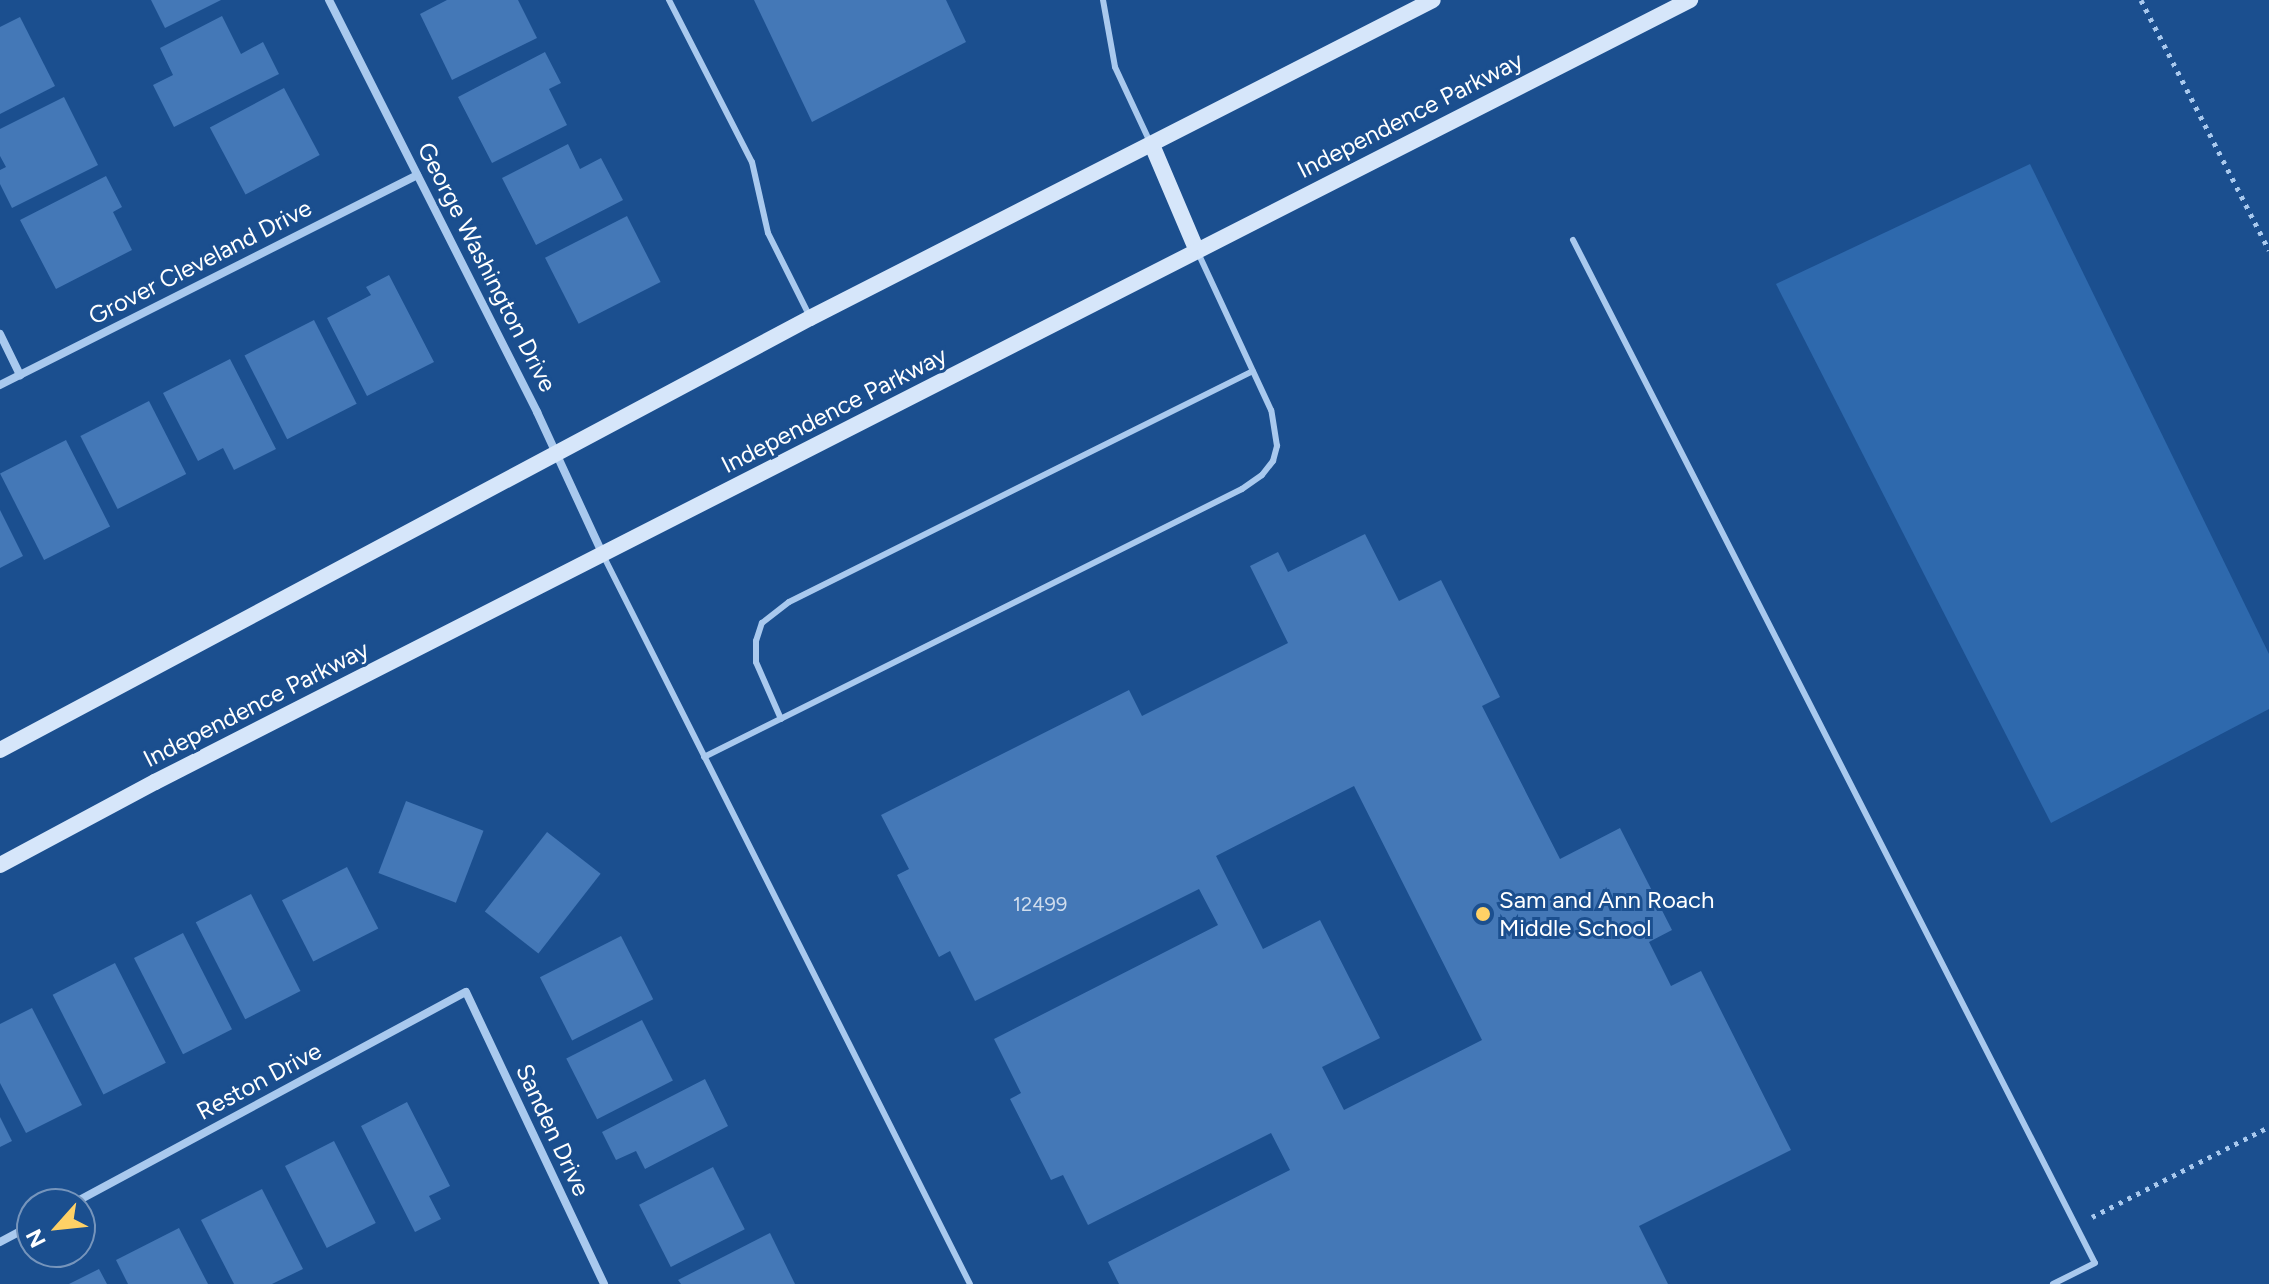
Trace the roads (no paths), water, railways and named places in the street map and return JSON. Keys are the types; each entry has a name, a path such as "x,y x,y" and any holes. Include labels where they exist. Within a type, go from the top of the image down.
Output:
{"main road":[{"path":"0,750 810,318 1433,0"},
{"name":"Independence Parkway","path":"0,865 155,782 1197,251 1668,3 1690,0"},
{"path":"1152,145 1197,251"}],"street":[{"name":"George Washington Drive","path":"329,0 557,451 603,555"},
{"name":"Grover Cleveland Drive","path":"0,385 417,175"},
{"path":"0,334 20,375"},
{"name":"Reston Drive","path":"96,1191 466,992"},
{"name":"Sanden Drive","path":"466,992 604,1284"}],"lane":[{"path":"669,0 752,162 768,233 810,318"},
{"path":"1103,0 1115,67 1152,145"},
{"path":"1573,240 2095,1263 2053,1284"},
{"path":"704,757 1251,484 1273,461 1277,446 1271,410 1197,251"},
{"path":"781,719 756,662 756,641 762,623 789,602 1253,371"},
{"path":"603,555 970,1284"}],"place":[{"name":"Sam and Ann Roach Middle School","path":"1483,914"}]}
